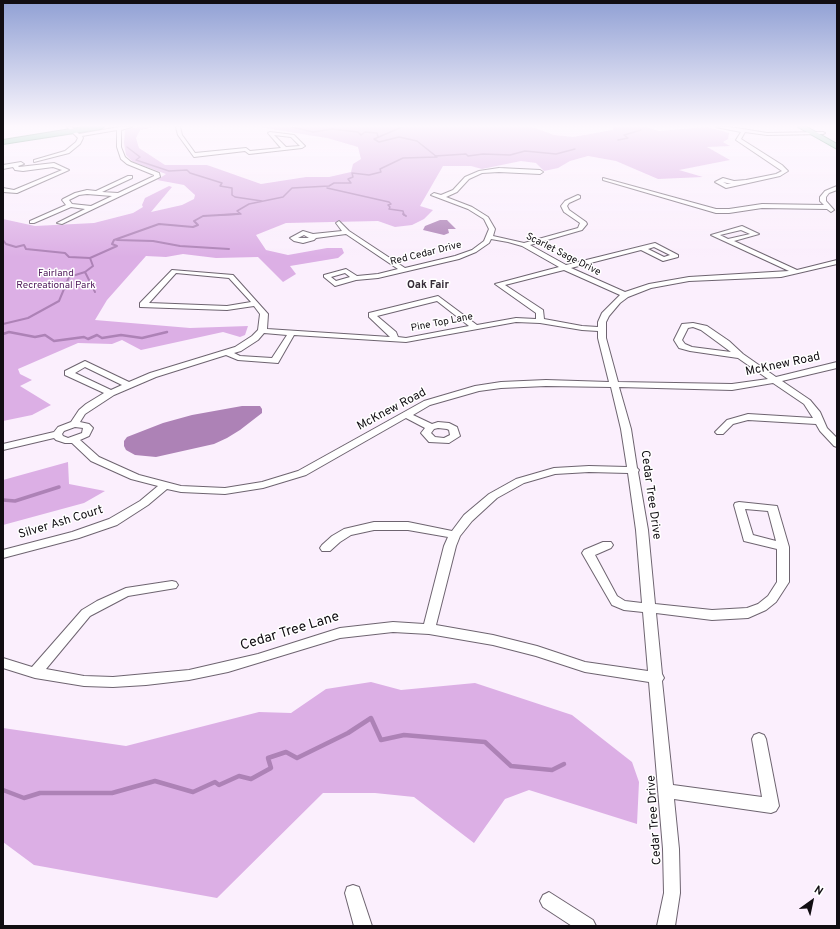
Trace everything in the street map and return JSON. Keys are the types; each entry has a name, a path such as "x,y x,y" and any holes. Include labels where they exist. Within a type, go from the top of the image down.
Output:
{"street":[{"path":"3,190 15,192 65,170"},
{"path":"60,223 157,176 144,170"},
{"path":"442,197 455,191 467,178 481,172 496,170"},
{"path":"506,170 540,172"},
{"path":"734,182 778,175 784,170"},
{"path":"99,191 130,177"},
{"path":"605,179 716,211 729,211 762,206 830,209 823,201 824,194 837,188"},
{"path":"91,208 65,202 68,198 84,192 99,191 118,195"},
{"path":"434,195 470,208 486,218 492,229 490,237"},
{"path":"524,245 580,229 584,224 583,222 566,211 564,206 567,202 578,197"},
{"path":"32,222 70,204"},
{"path":"339,223 347,232 404,270"},
{"path":"728,241 756,234 742,228 714,235 796,272"},
{"path":"313,236 347,232"},
{"name":"Scarlet Sage Drive","path":"490,237 509,240 524,245 595,284 625,295"},
{"name":"Red Cedar Drive","path":"356,278 371,278 466,255 481,247 490,237"},
{"path":"540,321 540,312 499,284 642,248"},
{"path":"600,329 605,315 610,307 625,295 649,286 674,281 748,278 796,272 837,262"},
{"path":"74,424 82,412 89,406 111,393 171,369 228,353 247,344 262,331 264,325 264,314 255,304 228,275 174,271 143,305 227,308 255,304"},
{"path":"395,340 393,334 372,315 438,298 475,327"},
{"name":"Pine Top Lane","path":"262,331 395,340 418,339 516,320 540,321 582,328 600,329"},
{"path":"740,356 690,349 682,346 678,340 685,326 701,326 726,343 740,356 807,402 815,412 823,429 837,444"},
{"name":"Cedar Tree Drive","path":"600,329 626,429 634,470 650,608 667,790 672,893 666,926"},
{"path":"228,353 238,358 275,361 291,334"},
{"path":"111,393 68,373 85,364 129,385"},
{"name":"McKnew Road","path":"75,440 95,459 135,477 164,486 181,489 225,491 263,485 282,480 321,464 405,414 442,398 478,388 501,385 546,383 732,387 777,380 837,365"},
{"path":"405,414 430,427"},
{"path":"720,432 730,422 748,417 819,421"},
{"path":"3,448 57,434 62,429 74,424 81,424 88,428 86,434 75,440 62,440 57,434"},
{"path":"429,629 450,546 455,535 478,508 506,487 520,481 569,469 634,470"},
{"name":"Silver Ash Court","path":"3,554 75,535 113,522 144,503 164,486"},
{"path":"326,548 336,539 348,532 374,526 408,526 455,535"},
{"path":"607,545 588,553 612,599 624,605 712,615 748,612 762,607 772,599 783,582 783,547"},
{"path":"35,674 86,613 126,592 172,585"},
{"name":"Cedar Tree Lane","path":"3,663 35,674 84,681 113,682 146,680 228,667 340,632 393,627 429,629 515,644 597,670 657,678"},
{"path":"667,790 771,806 759,739"},
{"path":"353,893 363,926"},
{"path":"549,901 587,926"}],"green space":[{"name":"Fairland Recreational Park","path":"156,170 222,170 261,184 306,177 329,177 351,172 351,170 440,170 420,206 433,210 424,219 412,225 395,227 378,221 286,223 256,235 266,250 288,255 327,248 342,248 344,253 338,258 290,266 296,274 283,282 258,257 216,258 183,254 166,257 146,256 107,300 95,320 190,328 248,326 245,335 240,337 223,332 141,350 122,340 112,344 78,343 18,369 20,374 32,380 20,386 51,405 32,415 3,421 3,219 35,226 94,223 133,213 143,207 142,205 145,198 169,186 172,187 151,212 182,205 194,199 195,195 184,185 157,180 166,174"},
{"name":"Fairland Recreational Park","path":"638,170 680,170 703,177 658,179"},
{"path":"68,462 69,484 105,491 84,503 3,525 3,480"},
{"path":"371,682 401,690 475,683 572,715 632,762 639,782 637,824 529,790 505,799 474,843 414,797 375,793 323,793 217,898 34,865 3,842 3,728 126,746 259,712 291,713 326,689"}],"shaded area":[{"path":"440,220 447,220 456,229 448,229 449,233 444,235 423,230 425,226"},
{"path":"242,406 260,406 262,413 240,430 214,444 156,457 135,455 126,450 124,446 124,441 127,437 163,423 192,415"}],"waterway":[{"path":"167,170 181,170"},
{"path":"187,170 190,173 222,183 220,186 232,188 232,195 235,197 262,201"},
{"path":"226,215 241,214 237,211 249,204 283,197 292,188 329,186 334,183 351,183 348,179 353,177 352,173 369,175 381,172 380,170"},
{"path":"327,188 389,202 391,204 388,205 390,207 389,209 403,211 404,215"},
{"path":"226,215 238,214"},
{"path":"219,215 226,215"},
{"path":"90,258 117,246 112,244 114,240 159,224 193,227 198,225 194,221 203,216 226,215"},
{"path":"3,240 6,244 16,247 24,245 26,249 65,253 69,257 90,258"},
{"path":"117,240 153,241 180,246 229,249"},
{"path":"85,272 93,266 90,258"},
{"path":"3,324 28,318 59,301 69,277 85,272"},
{"path":"85,272 95,292"},
{"path":"3,334 9,332 35,337 45,335 54,341 84,337 88,339 97,335 102,338 121,335 142,338 167,332"},
{"path":"3,500 15,501 59,487"},
{"path":"3,790 24,798 40,793 112,793 155,781 193,792 215,782 219,785 239,776 251,779 271,768 268,758 286,752 297,758 348,733 371,718 381,740 404,735 485,742 511,766 552,770 564,764"}],"district":[{"name":"Oak Fair","path":"428,286"}]}
